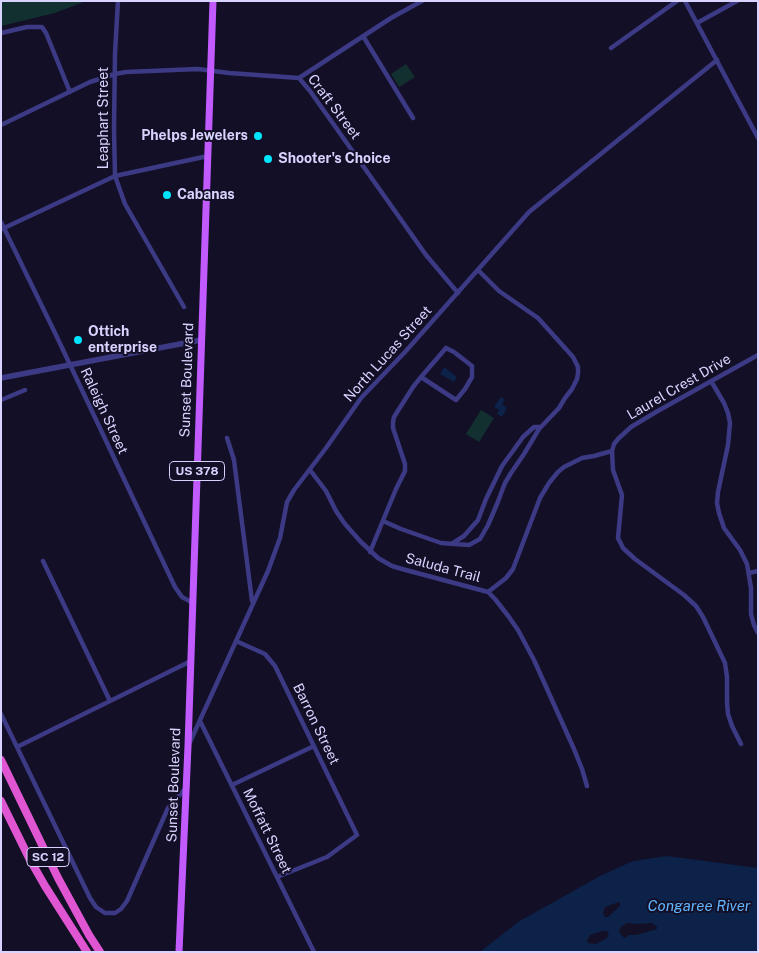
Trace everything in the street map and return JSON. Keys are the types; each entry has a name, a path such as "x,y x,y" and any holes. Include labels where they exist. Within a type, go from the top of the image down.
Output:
{"highway":[{"name":"SC 12","path":"1,760 58,878 100,952"},
{"name":"SC 12","path":"1,801 29,858 87,952"}],"main road":[{"name":"Sunset Boulevard","path":"180,952 213,1"}],"street":[{"name":"Leaphart Street","path":"118,1 115,74 115,176 125,204 184,307"},
{"path":"299,78 391,18 422,1"},
{"path":"611,48 677,1"},
{"path":"685,1 758,138"},
{"path":"697,23 737,1"},
{"path":"1,34 27,27 42,28 46,33 70,92"},
{"path":"363,36 412,118"},
{"name":"North Lucas Street","path":"188,746 268,571 280,538 287,502 361,398 405,352 529,212 717,60"},
{"name":"Craft Street","path":"1,125 90,82 115,74 198,69 299,78 426,255 458,293"},
{"path":"3,228 115,176 208,156"},
{"name":"Raleigh Street","path":"1,222 175,587 182,597 193,603"},
{"path":"383,521 441,543 469,545 480,538 488,525 511,472 541,427 572,389 578,373 578,367 565,348 538,318 499,291 478,270"},
{"path":"1,378 201,340"},
{"path":"370,552 405,472 405,464 393,422 397,412 421,376 446,348 472,366 472,377 456,400 421,376"},
{"name":"Laurel Crest Drive","path":"612,451 614,444 631,427 758,355"},
{"path":"711,381 724,403 730,423 728,445 718,492 719,513 724,528 747,564 751,588 751,614 758,633"},
{"path":"1,400 24,390"},
{"path":"452,544 464,536 478,520 502,466 523,437 534,427 541,427"},
{"path":"228,438 234,460 253,602"},
{"path":"488,592 506,578 513,569 540,498 558,472 582,458 612,451 612,470 622,495 618,538 623,548 684,595 696,606 703,617 725,663 728,714 741,744"},
{"name":"Saluda Trail","path":"310,470 326,491 345,524 370,552 378,558 397,568 488,592 495,599 509,617 534,660 574,749 586,786"},
{"path":"43,561 110,701"},
{"path":"749,573 758,571"},
{"name":"Barron Street","path":"236,641 260,652 272,662 357,835 327,857 277,877"},
{"path":"17,747 191,660"},
{"path":"1,714 90,898 96,907 105,913 115,913 121,910 128,901 168,808 186,789"},
{"name":"Moffatt Street","path":"200,721 314,952"},
{"path":"232,785 314,746"}],"green space":[{"path":"1,1 86,1 55,13 1,26"},
{"path":"406,64 415,77 399,87 391,74"},
{"path":"481,410 494,418 479,442 466,434"}],"water":[{"path":"444,367 457,377 454,382 440,374"},
{"path":"501,397 505,400 502,404 507,408 502,417 497,414 499,410 494,407"},
{"name":"Congaree River","path":"667,856 758,868 758,952 480,952 518,922 600,876 633,861","holes":["620,902 620,906 608,917 605,917 603,913 605,907","627,923 652,923 657,929 629,935 625,938 619,931","603,931 609,933 607,938 596,944 588,943 587,940 590,935"]}],"place":[{"name":"Phelps Jewelers","path":"258,136"},
{"name":"Shooter's Choice","path":"268,159"},
{"name":"Cabanas","path":"167,195"},
{"name":"Ottich enterprise","path":"78,340"}]}
